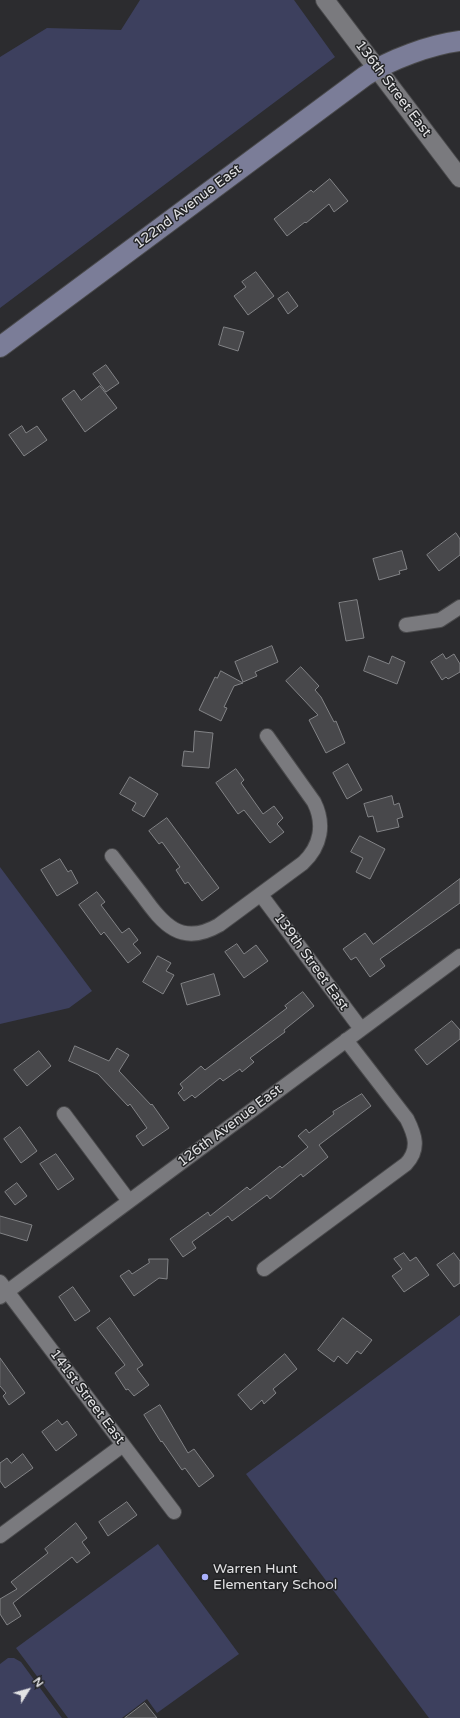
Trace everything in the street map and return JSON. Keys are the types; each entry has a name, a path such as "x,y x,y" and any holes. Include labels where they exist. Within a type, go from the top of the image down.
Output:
{"main road":[{"name":"122nd Avenue East","path":"0,347 377,68 440,44 460,41"}],"street":[{"name":"136th Street East","path":"325,0 460,178"},
{"path":"406,625 440,620 460,607"},
{"path":"112,856 156,915 170,928 191,934 208,932 261,895 303,863 314,851 320,832 319,814 314,802 267,736"},
{"name":"139th Street East","path":"261,895 360,1029"},
{"name":"126th Avenue East","path":"2,1290 129,1201 460,956"},
{"path":"264,1269 410,1160 414,1148 414,1133 407,1119 346,1040"},
{"path":"64,1114 129,1201"},
{"name":"141st Street East","path":"2,1290 174,1512"},
{"path":"0,1536 123,1445"}],"shaded area":[{"path":"140,0 294,0 335,57 0,308 0,57 47,28 121,30"},
{"path":"0,867 92,991 69,1008 0,1024"},
{"path":"460,1315 460,1718 429,1718 246,1474"},
{"path":"158,1544 239,1654 157,1713 147,1699 122,1718 68,1718 16,1648"},
{"path":"8,1658 14,1658 21,1662 62,1718 0,1718 0,1664"}],"building":[{"path":"330,179 348,201 334,212 329,204 287,236 274,219 311,190 313,192"},
{"path":"256,272 274,296 248,315 234,296 246,287 242,282"},
{"path":"288,292 298,306 288,314 278,299"},
{"path":"224,327 244,332 238,351 219,345"},
{"path":"106,365 119,383 106,392 93,374"},
{"path":"100,386 117,408 85,432 62,399 74,390 81,400"},
{"path":"22,426 26,433 37,426 47,440 24,456 9,435"},
{"path":"456,533 460,539 460,555 439,571 427,555"},
{"path":"402,551 407,569 399,571 400,574 379,580 373,559"},
{"path":"357,600 364,638 346,641 339,603"},
{"path":"272,646 278,662 255,672 257,676 243,682 235,662"},
{"path":"443,654 446,659 454,654 460,664 460,672 448,679 446,677 442,680 431,662"},
{"path":"369,656 389,664 392,656 405,662 397,684 364,671"},
{"path":"301,667 319,686 315,690 321,697 334,722 336,721 345,743 326,753 309,720 318,715 286,681"},
{"path":"221,671 243,683 234,686 224,707 227,708 221,721 199,710 215,677 217,678"},
{"path":"195,731 213,733 209,768 182,766 184,751 193,752"},
{"path":"348,764 362,790 347,799 333,773"},
{"path":"236,769 244,780 241,783 263,814 274,806 283,818 277,824 284,832 270,843 244,810 238,814 216,783"},
{"path":"130,777 158,794 144,817 132,810 136,803 120,794"},
{"path":"392,796 394,805 399,803 403,817 397,819 399,827 377,832 373,816 368,817 364,804"},
{"path":"167,818 219,888 202,901 188,882 185,884 176,870 180,867 162,842 159,844 149,831"},
{"path":"360,836 385,849 370,879 356,872 363,858 351,852"},
{"path":"60,859 68,872 71,870 78,883 57,896 41,870"},
{"path":"460,879 460,903 380,959 385,966 370,977 356,957 351,960 343,949 365,933 373,944"},
{"path":"97,892 105,902 101,905 122,933 129,928 138,940 133,944 141,953 128,963 104,932 101,935 79,905"},
{"path":"237,944 244,954 256,945 268,961 244,978 225,952"},
{"path":"158,956 171,963 166,971 174,975 163,994 143,982"},
{"path":"214,974 220,995 187,1005 181,984"},
{"path":"303,992 314,1006 284,1030 285,1032 250,1058 254,1062 242,1072 240,1069 223,1081 220,1078 195,1098 192,1095 184,1101 178,1093 183,1088 180,1084 201,1066 205,1070 287,1008 285,1006"},
{"path":"452,1021 460,1030 460,1039 427,1065 415,1050"},
{"path":"75,1046 109,1061 117,1048 129,1055 119,1071 151,1105 152,1104 169,1128 143,1146 136,1136 147,1128 130,1104 128,1106 98,1074 69,1061"},
{"path":"39,1051 51,1066 27,1086 14,1070"},
{"path":"362,1094 371,1106 319,1145 328,1157 303,1177 301,1174 270,1199 267,1195 232,1221 228,1216 192,1242 196,1248 183,1257 170,1239 208,1212 210,1216 247,1187 250,1190 280,1166 282,1168 308,1147 298,1136 306,1129 309,1133 334,1114 333,1112"},
{"path":"20,1127 37,1151 21,1163 4,1139"},
{"path":"56,1154 74,1179 58,1190 40,1164"},
{"path":"17,1183 27,1196 15,1205 5,1192"},
{"path":"0,1216 32,1225 27,1241 0,1233"},
{"path":"404,1253 410,1261 416,1257 429,1275 404,1292 392,1276 402,1269 394,1259"},
{"path":"454,1253 460,1261 460,1283 454,1287 437,1265"},
{"path":"149,1259 168,1259 167,1279 159,1278 134,1296 120,1276 129,1270 132,1274 149,1263"},
{"path":"73,1287 90,1311 75,1321 59,1297"},
{"path":"110,1318 143,1365 137,1369 149,1385 134,1396 128,1389 126,1390 115,1373 125,1365 97,1328"},
{"path":"343,1318 372,1340 361,1354 357,1351 347,1364 338,1356 334,1362 318,1350"},
{"path":"285,1354 297,1369 273,1389 276,1393 264,1404 262,1400 251,1410 238,1395"},
{"path":"0,1358 25,1393 9,1405 3,1396 6,1393 0,1386"},
{"path":"160,1405 188,1453 194,1449 214,1476 199,1487 185,1468 182,1470 162,1441 161,1442 144,1415"},
{"path":"58,1420 62,1425 67,1421 77,1435 56,1451 42,1432"},
{"path":"23,1454 33,1468 5,1488 0,1481 0,1463 7,1458 11,1463"},
{"path":"127,1502 137,1515 108,1536 99,1522"},
{"path":"76,1523 87,1538 82,1542 90,1553 77,1563 72,1557 13,1603 21,1616 7,1625 0,1614 0,1599 17,1589 11,1582 48,1553 45,1549"},
{"path":"145,1703 157,1718 125,1718"}],"place":[{"name":"Warren Hunt Elementary School","path":"205,1577"}]}
